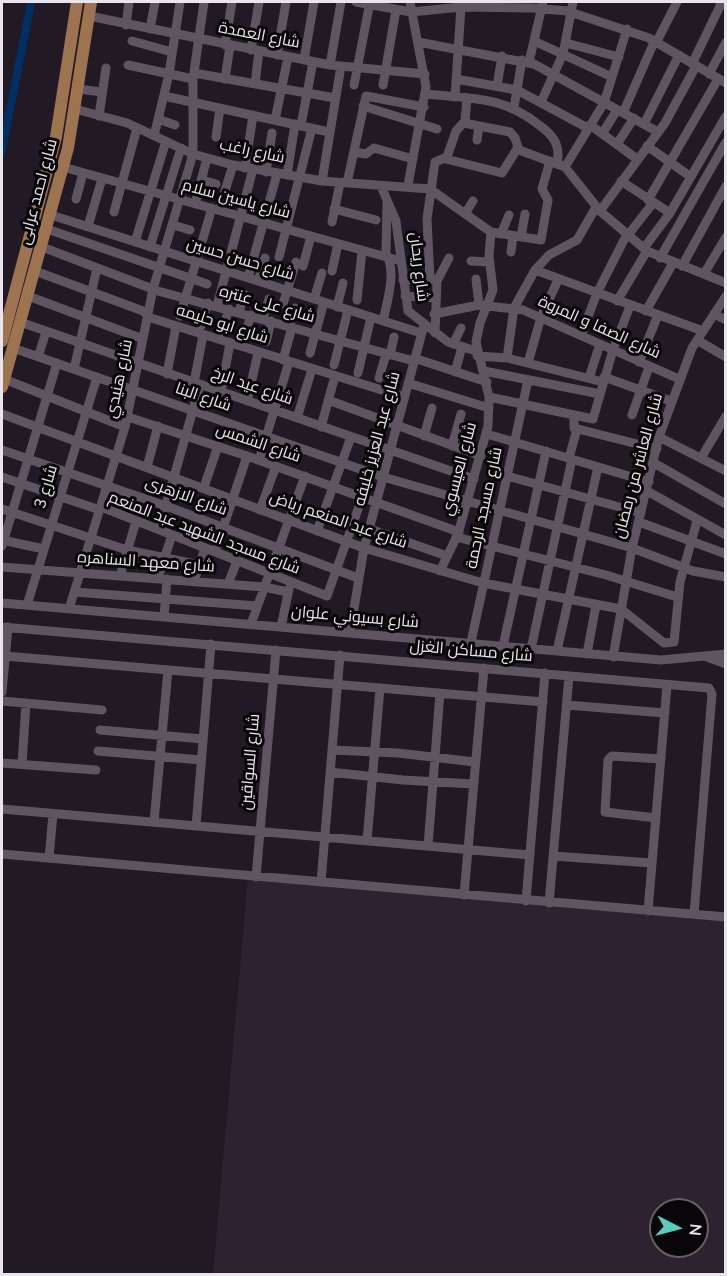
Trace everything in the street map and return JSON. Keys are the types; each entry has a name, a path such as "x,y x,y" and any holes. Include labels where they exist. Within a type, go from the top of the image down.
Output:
{"main road":[{"name":"شارع احمد عرابى","path":"2,341 56,137 77,2"},
{"name":"شارع احمد عرابى","path":"3,383 63,167 75,110 91,2"}],"street":[{"path":"126,25 129,2"},
{"path":"150,29 154,2"},
{"path":"154,136 169,74 180,2"},
{"name":"شارع هنيدي","path":"69,609 127,422 153,289 193,154 194,76 197,40 204,2"},
{"path":"225,79 232,2"},
{"path":"255,84 259,2"},
{"path":"277,55 286,2"},
{"path":"248,278 263,222 282,174 307,93 314,2"},
{"path":"330,65 341,2"},
{"path":"356,2 411,12 458,5 542,5 627,29 656,41 718,79"},
{"path":"408,185 426,94 425,74 410,2"},
{"path":"541,102 555,76 563,54 573,2"},
{"path":"602,134 620,111 677,2"},
{"path":"507,358 514,308 535,270 549,255 577,240 598,209 658,132 694,65 722,2"},
{"path":"354,86 369,3"},
{"path":"454,97 458,48 458,5"},
{"path":"514,107 517,90 534,41 542,5"},
{"path":"375,97 385,72 396,10"},
{"name":"شارع العمدة","path":"89,16 197,40 330,65 425,74"},
{"path":"549,255 543,240 548,200 542,189 557,164 591,127 604,103 627,29"},
{"path":"132,41 172,52"},
{"path":"534,41 612,77"},
{"path":"418,42 526,61 658,132"},
{"path":"581,335 597,293 628,235 651,202 670,162 718,79 726,42"},
{"path":"566,43 619,57"},
{"path":"644,124 679,55"},
{"path":"497,86 502,56"},
{"path":"275,120 288,57"},
{"path":"128,65 169,74 225,79 335,98"},
{"path":"322,181 341,66"},
{"path":"99,116 106,68"},
{"path":"456,79 517,90 584,126 591,127 637,159"},
{"path":"78,89 102,92"},
{"path":"426,94 467,98 514,107 554,139 558,151 557,164"},
{"path":"332,222 334,209 354,152 364,102 368,95 424,107"},
{"path":"164,96 329,132"},
{"path":"446,159 456,131 464,123 467,98"},
{"path":"364,102 420,126 438,129"},
{"path":"216,137 220,108"},
{"name":"شارع راغب","path":"75,110 137,128 193,154 233,165 322,181 381,186 408,185 430,189"},
{"path":"159,530 193,410 202,330 226,271 240,216 249,168 253,115"},
{"path":"617,301 726,116"},
{"path":"616,144 634,118"},
{"path":"158,119 193,133"},
{"path":"435,333 434,279 427,219 435,162 446,159 502,173 509,166 517,149 515,138 510,132 464,123"},
{"path":"477,140 479,126"},
{"path":"114,212 137,128"},
{"path":"279,257 302,178 312,128"},
{"path":"266,172 272,132"},
{"path":"135,242 166,141"},
{"path":"660,258 726,142"},
{"path":"647,146 692,177"},
{"path":"150,247 181,148"},
{"path":"354,152 366,154 374,148 413,159"},
{"path":"517,149 557,164 598,209 646,250 660,258 726,283"},
{"path":"195,204 207,158"},
{"path":"500,161 509,166"},
{"path":"180,316 200,247 233,165"},
{"name":"شارع ياسين سلام","path":"63,167 401,261"},
{"path":"76,199 83,173"},
{"path":"88,226 102,179"},
{"path":"202,180 216,184"},
{"path":"621,182 670,213"},
{"name":"شارع ريحان","path":"381,186 396,221 409,313 423,329 477,353 604,380 671,401"},
{"path":"646,311 726,186"},
{"path":"430,189 496,233 543,240"},
{"path":"383,321 390,274 387,197"},
{"path":"465,214 473,201"},
{"path":"334,209 376,220"},
{"path":"512,252 525,214"},
{"name":"شارع حسن حسين","path":"51,215 337,307 383,321 423,329"},
{"path":"477,353 477,332 494,282 489,262 496,233 509,215"},
{"path":"173,225 190,230"},
{"path":"46,230 207,284"},
{"path":"283,304 311,236"},
{"path":"704,274 726,237"},
{"path":"332,271 338,244"},
{"name":"شارع على عنتره","path":"42,247 153,289 487,382"},
{"path":"200,247 215,251"},
{"path":"357,300 362,250"},
{"path":"258,281 265,258"},
{"path":"403,280 434,279 443,275 449,258"},
{"path":"471,261 489,262"},
{"path":"74,369 97,268"},
{"path":"535,270 703,331"},
{"name":"شارع ابو حليمه","path":"35,271 176,326 202,330 230,344 404,397"},
{"path":"310,353 315,334 322,273"},
{"path":"476,279 484,306"},
{"path":"528,363 541,316 558,280"},
{"path":"337,307 343,283"},
{"path":"239,312 244,294"},
{"path":"27,296 144,339"},
{"path":"405,296 435,297"},
{"name":"شارع العاشر من رمضان","path":"613,657 632,548 659,437 679,379 697,340 726,296"},
{"path":"266,342 269,299"},
{"name":"شارع الصفا و المروة","path":"434,314 484,306 514,308 541,316 679,379"},
{"path":"489,397 593,419 613,350 630,306"},
{"path":"259,460 286,361 295,308"},
{"path":"222,331 229,309"},
{"path":"334,365 348,310"},
{"path":"714,314 726,320"},
{"path":"245,335 250,315"},
{"path":"639,362 658,315"},
{"path":"358,373 371,317"},
{"name":"شارع عيد الرخ","path":"20,322 474,479"},
{"path":"167,374 176,326"},
{"path":"455,372 461,328"},
{"name":"شارع عبد العزيز خليفه","path":"350,633 364,548 423,329"},
{"path":"38,357 46,332"},
{"path":"379,378 394,337"},
{"path":"697,340 726,357"},
{"path":"221,392 230,344"},
{"path":"589,378 600,344"},
{"name":"شارع البنا","path":"13,348 383,477 632,548 683,568 726,576"},
{"path":"247,401 258,353"},
{"name":"شارع العيسوي","path":"440,570 458,534 487,434 489,397 484,371 477,353"},
{"path":"44,549 2,542 57,363"},
{"path":"632,415 649,366"},
{"path":"297,418 312,369"},
{"path":"484,371 600,394"},
{"path":"321,426 335,376"},
{"name":"شارع 3","path":"27,605 97,377"},
{"name":"شارع مسجد الرحمة","path":"471,642 528,380"},
{"name":"شارع الشمس","path":"3,383 86,411 127,422 158,426 218,446 305,476 491,547 626,580 677,597"},
{"path":"408,383 489,408"},
{"path":"328,400 480,456"},
{"path":"424,436 432,408"},
{"name":"شارع عبد المنعم رياض","path":"2,414 364,548 483,583 621,609 664,643"},
{"path":"452,446 461,414"},
{"path":"574,416 573,426 577,429 657,449"},
{"path":"701,458 726,416"},
{"path":"147,467 158,426"},
{"path":"531,649 577,429"},
{"path":"487,434 598,467 648,487 697,521 726,535"},
{"path":"317,531 351,437"},
{"path":"659,437 726,471"},
{"path":"204,487 218,446"},
{"name":"شارع الازهرى","path":"2,450 29,457 108,485 358,578"},
{"path":"503,646 546,451"},
{"path":"215,552 247,456"},
{"path":"654,463 725,502"},
{"path":"261,510 276,466"},
{"path":"557,651 598,467"},
{"path":"250,624 305,476"},
{"path":"507,476 591,499 640,517 689,543 726,554"},
{"name":"شارع مسجد الشهيد عبد المنعم","path":"2,477 136,521 328,595 337,570"},
{"path":"337,570 362,498"},
{"path":"2,509 91,540 165,559 200,565"},
{"path":"120,576 136,521"},
{"path":"661,660 664,643 674,642 677,597 689,543 697,521"},
{"path":"370,529 447,556"},
{"path":"164,617 163,579 165,559 172,535"},
{"path":"194,581 206,548"},
{"path":"228,584 237,561"},
{"name":"شارع معهد السناهره","path":"2,567 264,587 288,592"},
{"path":"281,627 291,582"},
{"path":"75,592 257,606"},
{"name":"شارع بسيوني علوان","path":"2,603 471,642 613,657 661,660 726,654"},
{"path":"587,654 596,605"},
{"path":"2,692 5,627"},
{"name":"شارع مساكن الغزل","path":"5,627 707,688 712,692 694,914"},
{"path":"196,826 212,644"},
{"name":"شارع السواقين","path":"256,876 276,650"},
{"path":"321,882 340,655"},
{"path":"5,656 543,702"},
{"name":"شارع بسيوني علوان","path":"707,657 726,664"},
{"path":"464,895 484,668"},
{"path":"154,822 168,670"},
{"path":"526,901 545,674"},
{"path":"549,903 569,676"},
{"path":"648,911 667,685"},
{"path":"367,841 380,688"},
{"path":"428,846 440,693"},
{"path":"2,701 102,710"},
{"path":"22,764 26,703"},
{"path":"567,705 665,713"},
{"path":"100,730 203,739"},
{"path":"332,750 475,762"},
{"path":"98,751 201,760"},
{"path":"656,818 605,812 608,760 612,756 661,759"},
{"path":"2,763 96,770"},
{"path":"330,772 473,784"},
{"path":"2,809 530,855"},
{"path":"49,858 53,814"},
{"path":"2,854 726,917"},
{"path":"553,856 652,863"}],"shaded area":[{"path":"248,877 725,918 725,1274 213,1274"}],"waterway":[{"path":"2,150 31,2"}]}
